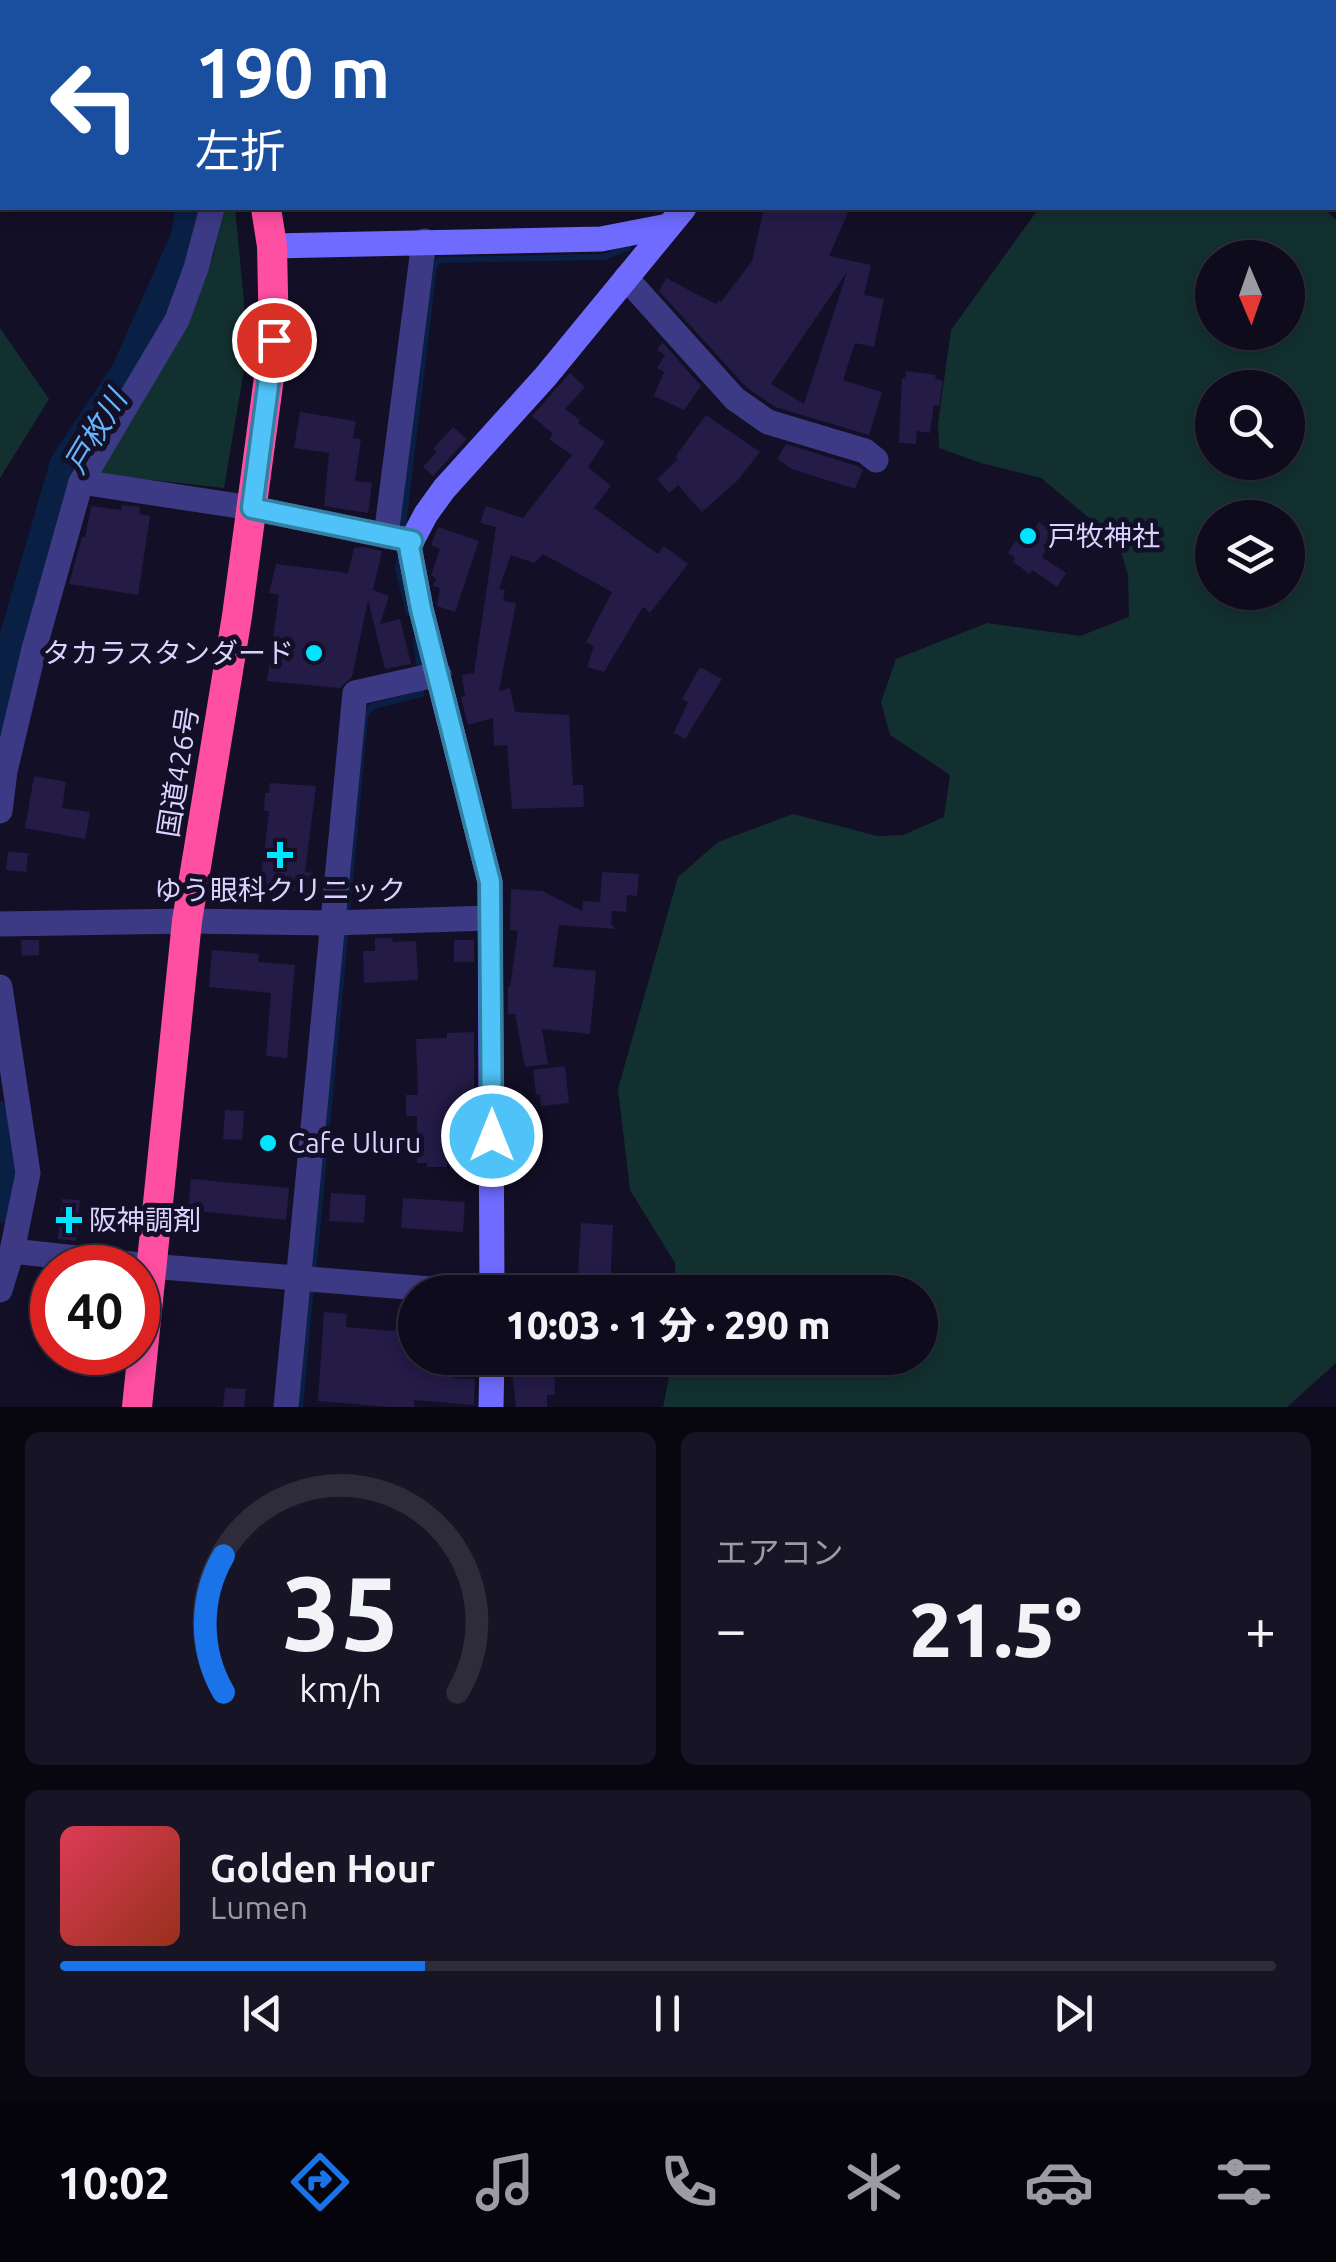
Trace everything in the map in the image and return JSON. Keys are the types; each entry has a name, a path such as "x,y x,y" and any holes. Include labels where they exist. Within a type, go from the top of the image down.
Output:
{"highway":[{"name":"国道426号","path":"152,1245 187,921 252,508 274,340 272,246 266,210"},
{"name":"国道426号","path":"137,1407 140,1375"}],"street":[{"path":"0,811 34,649 80,482 177,320 211,210"},
{"path":"272,246 602,239 676,217"},
{"path":"492,1275 490,882 421,609 409,546 444,490 546,376 676,217"},
{"path":"386,536 424,241"},
{"path":"626,278 735,399 768,422 864,451 876,460"},
{"path":"80,482 252,508 412,541"},
{"path":"286,1407 355,693 439,674"},
{"path":"0,924 332,924 490,918"},
{"path":"0,988 28,1174 0,1290"},
{"path":"12,1251 30,1253"},
{"path":"160,1267 398,1286"},
{"path":"492,1375 492,1407"}],"green space":[{"path":"223,210 235,210 244,301 244,370 224,488 98,474 193,308 214,253"},
{"path":"1038,210 1326,210 1336,220 1336,1363 1287,1407 663,1407 670,1375 938,1375 938,1275 675,1275 675,1263 630,1190 618,1089 678,877 718,842 793,814 877,836 903,835 944,817 950,775 890,735 881,702 896,659 987,623 1080,636 1129,617 1128,575 1118,542 1041,478 939,448 938,423 951,330"},
{"path":"0,328 49,399 0,478"}],"building":[{"path":"764,210 849,210 829,256 871,265 864,295 884,299 874,347 855,343 843,380 882,392 869,435 775,407 746,387 659,291 666,278 716,304 752,261","holes":["847,272 804,404 771,384"]},
{"path":"662,342 701,386 684,410 654,396 664,372 657,368 665,355 657,350"},
{"path":"906,371 936,375 935,379 943,381 930,433 917,431 916,444 899,443 902,378 905,379"},
{"path":"570,373 585,387 565,409 605,442 588,467 611,486 594,508 658,554 664,546 688,564 650,613 643,607 604,672 587,667 594,646 586,642 612,592 543,554 534,563 511,555 499,589 505,590 503,601 516,603 499,691 510,688 515,712 569,715 573,785 583,785 584,807 512,809 507,745 494,746 493,718 468,725 461,697 465,696 462,675 474,673 496,527 480,523 486,506 523,518 572,455 549,439 553,434 532,416"},
{"path":"300,412 356,421 353,438 361,439 355,481 372,483 368,513 324,506 329,453 294,448"},
{"path":"706,415 760,452 737,481 702,512 678,485 669,493 657,479 678,459 675,457"},
{"path":"453,427 467,439 433,476 423,467"},
{"path":"786,444 857,466 863,470 855,489 792,469 777,459"},
{"path":"122,505 140,507 139,514 150,516 138,595 69,584 91,506 121,510"},
{"path":"1039,522 1056,534 1042,557 1066,573 1057,587 1032,570 1030,574 1013,562 1015,558 1008,553 1016,540 1023,545"},
{"path":"438,527 479,541 455,612 437,606 440,588 433,586 436,579 431,575 440,549 431,545"},
{"path":"354,548 382,551 373,590 389,596 380,624 400,619 411,664 385,669 368,600 352,677 340,688 267,681 279,595 269,593 276,564 348,573"},
{"path":"700,667 722,679 685,739 674,733 688,702 682,699"},
{"path":"34,776 66,782 62,808 90,812 85,839 25,828"},
{"path":"270,783 316,786 305,872 313,873 311,893 260,887 269,811 264,811 265,793 269,793"},
{"path":"8,852 28,853 26,872 6,870"},
{"path":"602,872 639,874 637,896 627,895 626,912 612,911 611,924 616,929 559,925 553,967 596,971 590,1034 542,1029 548,1064 525,1067 515,1014 508,1014 508,987 518,931 510,930 511,889 542,891 582,911 583,901 600,902"},
{"path":"375,938 416,941 418,980 364,983 363,951 375,951"},
{"path":"21,940 39,940 39,955 22,956"},
{"path":"454,940 474,940 474,962 454,962"},
{"path":"212,950 259,954 258,962 295,965 287,1058 266,1056 271,993 209,987"},
{"path":"474,1032 474,1117 446,1118 447,1167 427,1167 427,1163 417,1163 417,1116 406,1116 406,1095 418,1095 416,1039"},
{"path":"565,1066 569,1103 541,1106 533,1070"},
{"path":"225,1110 244,1111 242,1140 223,1139"},
{"path":"191,1179 289,1188 286,1220 188,1210"},
{"path":"331,1193 366,1195 364,1223 329,1221"},
{"path":"403,1198 465,1202 463,1232 401,1228"},
{"name":"阪神調剤","path":"62,1199 80,1200 76,1241 58,1239"},
{"path":"581,1223 613,1225 611,1275 578,1275"},
{"path":"324,1312 347,1314 346,1327 395,1331 398,1322 398,1375 475,1379 474,1405 414,1400 414,1407 390,1407 318,1401"},
{"path":"513,1375 554,1375 555,1395 547,1395 547,1407 516,1407"},
{"path":"225,1388 246,1389 244,1407 223,1407"}],"waterway":[{"name":"戸枚川","path":"0,721 4,691 69,467 130,375 190,240 196,210"},
{"path":"402,534 434,267 439,260 604,257 628,248"},
{"path":"400,557 398,569 409,613"},
{"path":"416,640 420,672"},
{"path":"347,915 365,715 373,706 421,694 421,684"},
{"path":"313,1273 346,927"},
{"name":"戸枚川","path":"0,1121 7,1178 0,1203"},
{"path":"300,1407 311,1285"}],"place":[{"name":"戸牧神社","path":"1028,536"},
{"name":"タカラスタンダード","path":"314,653"},
{"name":"ゆう眼科クリニック","path":"280,855"},
{"name":"Cafe Uluru","path":"268,1143"},
{"name":"阪神調剤","path":"69,1220"}],"route":[{"path":"274,340 252,508 412,541 409,546 421,609 490,882 492,1136"}]}
